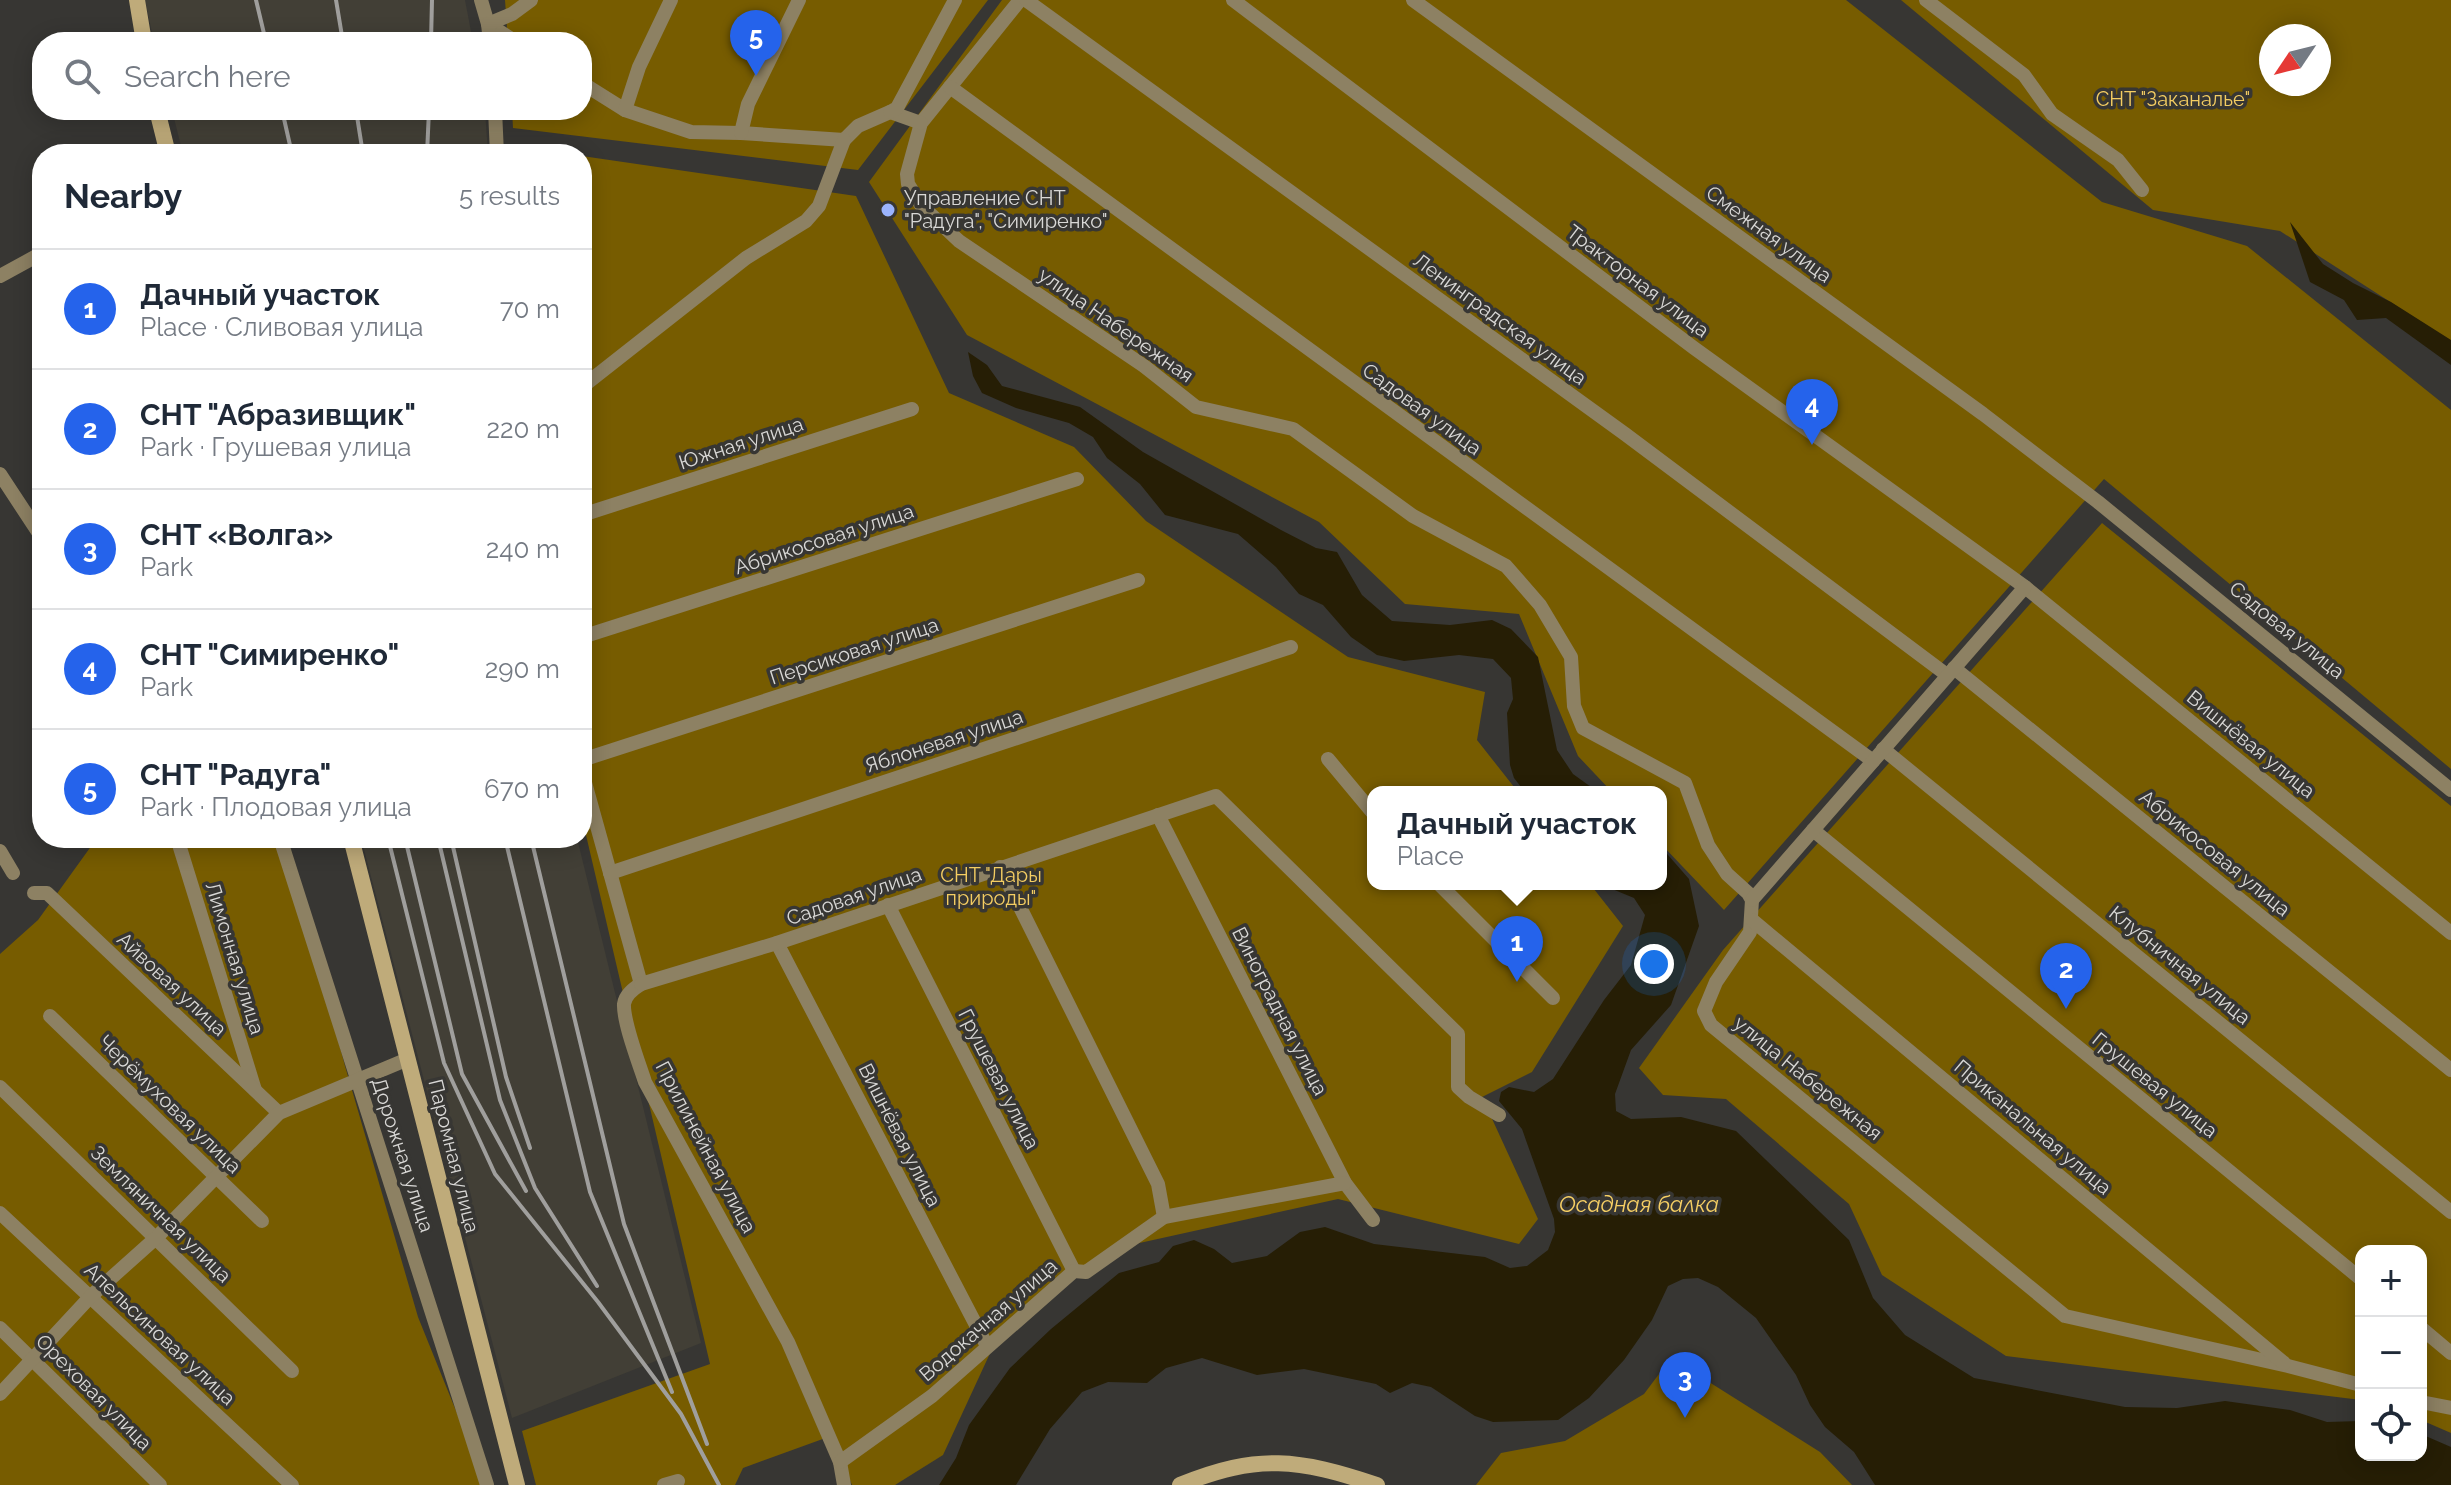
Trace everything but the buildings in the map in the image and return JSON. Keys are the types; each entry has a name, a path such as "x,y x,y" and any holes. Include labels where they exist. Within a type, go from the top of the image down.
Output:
{"street":[{"path":"137,0 142,32"},
{"path":"481,0 489,32"},
{"path":"488,24 512,14 531,0"},
{"path":"625,110 639,67 671,0"},
{"path":"741,133 748,104 799,0"},
{"path":"592,379 746,258 806,221 819,206 844,140 858,126 897,108 955,0"},
{"path":"890,112 921,123 1020,0"},
{"name":"Ленинградская улица","path":"1026,0 1951,672"},
{"name":"Тракторная улица","path":"1233,0 1694,348 2025,587"},
{"name":"Смежная улица","path":"1413,0 1983,414 2098,502"},
{"path":"1926,0 2024,75 2052,114 2118,160 2142,190"},
{"path":"488,24 500,32"},
{"name":"Садовая улица","path":"950,87 1873,761"},
{"path":"592,89 625,110 691,132 844,140"},
{"path":"160,120 166,144"},
{"path":"495,120 497,144"},
{"name":"улица Набережная","path":"921,123 907,174 908,184 921,205 959,241 1144,366 1196,407 1293,429 1413,516 1506,566 1540,605 1571,657 1574,706 1583,728 1685,783 1708,845 1727,874 1752,900 1750,932 1716,982 1704,1011 1711,1025 2065,1316 2355,1383"},
{"path":"0,276 32,258"},
{"name":"Южная улица","path":"592,512 912,409"},
{"path":"0,474 32,523"},
{"name":"Абрикосовая улица","path":"592,634 1077,479"},
{"name":"Садовая улица","path":"2098,502 2451,790"},
{"name":"Персиковая улица","path":"592,757 1138,580"},
{"path":"1752,900 2025,587"},
{"name":"Вишнёвая улица","path":"2025,587 2451,933"},
{"name":"Яблоневая улица","path":"610,873 1291,647"},
{"name":"Абрикосовая улица","path":"1951,672 2451,1070"},
{"name":"Клубничная улица","path":"1883,749 2451,1212"},
{"path":"1328,759 1367,806"},
{"name":"Садовая улица","path":"641,984 777,943 1216,796 1458,1034 1458,1087 1499,1115"},
{"path":"592,808 641,984"},
{"name":"Виноградная улица","path":"1158,815 1345,1183 1373,1220"},
{"name":"Грушевая улица","path":"1813,830 2355,1274"},
{"name":"Лимонная улица","path":"180,848 255,1090"},
{"name":"Дорожная улица","path":"283,848 487,1485"},
{"name":"Паромная улица","path":"354,848 517,1485"},
{"path":"0,851 13,873"},
{"path":"1000,867 1158,1184 1164,1217"},
{"path":"1445,890 1553,998"},
{"name":"Айвовая улица","path":"34,893 47,893 279,1113"},
{"name":"Грушевая улица","path":"888,905 1074,1271"},
{"name":"Приканальная улица","path":"1752,920 2288,1366"},
{"name":"Вишнёвая улица","path":"777,943 987,1346"},
{"name":"Прилинейная улица","path":"641,984 630,992 624,1004 631,1040 645,1082 788,1342 840,1462 844,1485"},
{"name":"Черёмуховая улица","path":"50,1016 262,1221"},
{"path":"0,1394 91,1296 157,1237 279,1113 408,1059"},
{"name":"Земляничная улица","path":"0,1087 292,1371"},
{"name":"Водокачная улица","path":"840,1462 932,1396 1074,1271 1086,1272 1164,1217 1345,1183"},
{"name":"Апельсиновая улица","path":"0,1213 292,1485"},
{"name":"Ореховая улица","path":"0,1328 160,1485"},
{"path":"2427,1333 2451,1353"},
{"path":"2427,1403 2451,1408"},
{"path":"1180,1485 1230,1467 1300,1463 1377,1485"}],"shaded area":[{"path":"145,0 465,0 471,32 152,32"},
{"path":"174,120 486,120 487,144 180,144"},
{"path":"364,848 579,848 701,1343 512,1418"}],"green space":[{"path":"505,0 988,0 858,170 513,128 513,120 592,120 592,32 507,32"},
{"path":"1002,0 1846,0 2102,202 2247,246 2451,410 2451,769 2104,479 1724,910 1667,850 1667,786 1606,786 1578,756 1519,614 1405,604 1319,522 967,335 869,182"},
{"name":"СНТ \"Заканалье\"","path":"1901,0 2451,0 2451,341 2280,231 2153,210"},
{"name":"СНТ \"Дары природы\"","path":"592,157 856,196 949,393 1074,447 1146,521 1348,657 1485,692 1477,740 1513,786 1367,786 1367,890 1595,890 1623,926 1532,1072 1482,1097 1538,1219 1519,1244 1338,1199 1135,1244 1076,1275 992,1349 943,1455 895,1485 852,1485 831,1436 743,1468 735,1485 536,1485 522,1431 710,1364 589,848 592,848"},
{"path":"2102,523 2451,806 2451,1433 2427,1423 2427,1245 2355,1245 2355,1399 2006,1356 1882,1275 1849,1204 1726,1099 1663,1095 1639,1068 1723,950"},
{"path":"90,848 287,848 345,1066 418,1317 486,1485 0,1485 0,954 38,920"},
{"path":"1671,1358 1820,1452 1852,1485 1476,1485 1501,1453 1565,1441 1644,1394"}],"water":[{"path":"2290,222 2323,264 2451,340 2451,365 2386,318 2357,320 2344,300 2310,282"},
{"path":"968,352 987,365 1002,386 1080,407 1143,452 1281,530 1316,548 1337,552 1362,595 1392,621 1450,625 1492,620 1511,629 1538,657 1557,750 1573,774 1590,786 1520,786 1514,778 1510,765 1507,713 1513,699 1511,678 1493,659 1459,655 1404,661 1377,655 1351,637 1323,605 1299,594 1276,567 1238,534 1165,515 1140,484 1107,458 1093,437 1069,423 1016,408 982,393 973,376"},
{"name":"Осадная балка","path":"1667,854 1689,879 1699,926 1671,1005 1631,1050 1615,1094 1616,1111 1631,1119 1681,1117 1736,1131 1849,1240 1873,1298 1905,1335 1974,1378 2125,1407 2177,1408 2225,1401 2290,1410 2327,1422 2355,1421 2355,1461 2427,1461 2427,1437 2451,1447 2451,1485 1875,1485 1854,1452 1825,1427 1796,1375 1756,1318 1718,1287 1698,1278 1683,1279 1668,1286 1652,1320 1624,1360 1589,1398 1558,1420 1493,1422 1475,1416 1431,1387 1412,1383 1390,1393 1376,1384 1304,1369 1257,1375 1202,1358 1166,1368 1147,1383 1108,1382 1082,1392 1050,1429 1016,1485 939,1485 956,1458 969,1425 1010,1368 1051,1329 1119,1273 1159,1262 1173,1246 1194,1240 1214,1249 1232,1263 1267,1256 1300,1232 1325,1227 1374,1244 1485,1257 1510,1268 1527,1266 1548,1250 1555,1232 1554,1219 1522,1129 1499,1101 1501,1092 1509,1087 1534,1092 1553,1079 1604,1000 1631,965 1645,915 1634,898 1615,890 1667,890"}],"railway":[{"path":"256,0 264,32"},
{"path":"336,0 341,32"},
{"path":"431,32 432,0"},
{"path":"284,120 290,144"},
{"path":"358,120 361,144"},
{"path":"427,144 429,120"},
{"path":"390,848 444,1063 495,1174 598,1302 681,1414 719,1485"},
{"path":"407,848 462,1074 526,1191"},
{"path":"440,848 500,1100 535,1188 597,1286"},
{"path":"453,848 506,1077 530,1148"},
{"path":"507,848 590,1192 672,1392"},
{"path":"533,848 624,1224 707,1444"}],"place":[{"name":"СНТ \"Радуга\"","path":"756,76"},
{"name":"Управление СНТ \"Радуга\", \"Симиренко\"","path":"888,210"},
{"name":"СНТ \"Симиренко\"","path":"1812,445"},
{"name":"Дачный участок","path":"1517,982"},
{"name":"СНТ \"Абразивщик\"","path":"2066,1009"},
{"name":"СНТ «Волга»","path":"1685,1418"}]}
